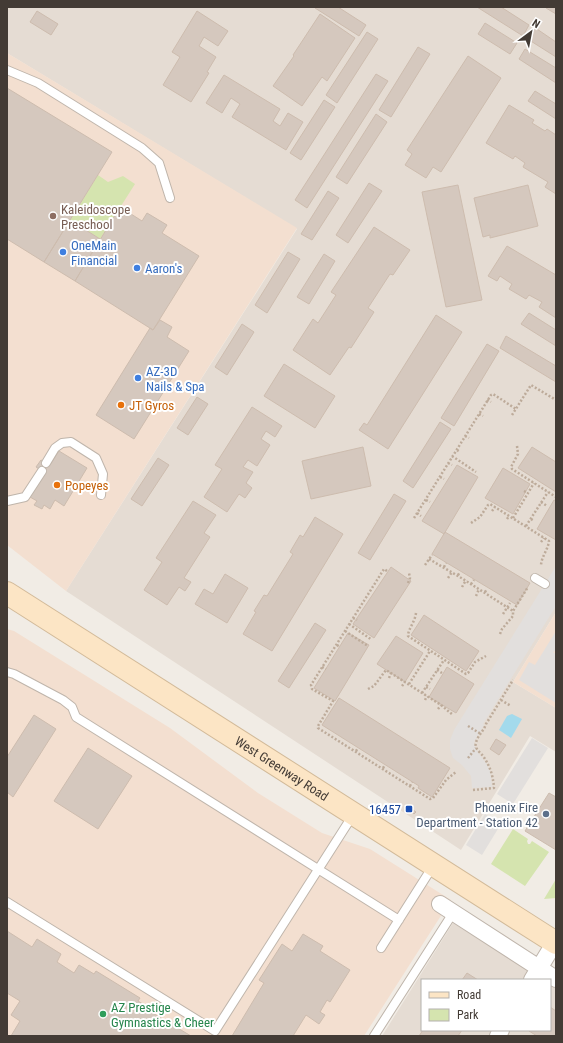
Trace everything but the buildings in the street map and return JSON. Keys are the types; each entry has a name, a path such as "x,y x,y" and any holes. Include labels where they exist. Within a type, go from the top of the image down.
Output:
{"main road":[{"name":"West Greenway Road","path":"7,593 556,942"}],"street":[{"path":"446,908 536,974 556,979"},
{"path":"536,974 556,942"}],"lane":[{"path":"7,70 38,83 142,148 159,163 170,198"},
{"path":"46,463 55,448 62,443 72,442 96,458 103,474 101,495"},
{"path":"7,501 25,497 42,471"},
{"path":"535,578 545,584"},
{"path":"7,672 14,674 62,700 72,707 76,717 399,920"},
{"path":"7,902 215,1031 354,814"},
{"path":"381,948 434,864"},
{"path":"374,1036 446,908"}],"path":[{"path":"512,415 532,385 550,398 556,400"},
{"path":"414,518 492,394 516,409"},
{"path":"487,400 491,402"},
{"path":"479,414 483,416"},
{"path":"465,436 469,438"},
{"path":"517,446 518,454 511,468 556,497"},
{"path":"452,456 476,472"},
{"path":"448,463 452,465"},
{"path":"440,477 444,480"},
{"path":"513,518 534,483"},
{"path":"524,491 528,493"},
{"path":"526,526 548,492"},
{"path":"426,500 430,502"},
{"path":"542,502 547,506"},
{"path":"471,523 480,517 489,503 526,526 531,532 548,540 549,543 542,557 541,566"},
{"path":"492,511 495,507"},
{"path":"417,514 421,516"},
{"path":"541,542 544,538"},
{"path":"425,565 432,555"},
{"path":"429,558 512,610"},
{"path":"444,567 446,563"},
{"path":"387,571 384,569 375,582 311,685 312,689 333,701 318,728 430,799 433,798 446,780 456,772"},
{"path":"448,578 452,572"},
{"path":"408,583 410,578 409,573"},
{"path":"462,587 466,580"},
{"path":"471,584 474,580"},
{"path":"500,634 502,629 513,616 512,610 528,587"},
{"path":"476,596 480,589"},
{"path":"503,614 510,603"},
{"path":"416,613 414,622 407,635 444,660 467,674 475,662 486,656"},
{"path":"353,618 357,620"},
{"path":"349,624 372,640"},
{"path":"345,631 368,646"},
{"path":"336,645 340,647"},
{"path":"409,684 412,677 430,651"},
{"path":"422,693 444,660"},
{"path":"322,667 326,670"},
{"path":"368,689 374,686 386,670 441,705 452,715"},
{"path":"437,670 442,673"},
{"path":"388,678 391,673"},
{"path":"473,790 494,788 490,766 476,748 475,743 513,680"},
{"path":"402,686 405,682"},
{"path":"426,687 430,689"},
{"path":"424,700 427,696"},
{"path":"501,700 511,706"},
{"path":"438,709 441,705"},
{"path":"468,726 481,734"},
{"path":"468,758 476,748"},
{"path":"410,786 412,782"}],"shaded area":[{"path":"7,7 556,7 556,612 513,682 556,708 556,752 530,736 461,850 66,591 297,229 7,53"},
{"path":"7,53 297,228 66,591 7,545"},
{"path":"556,566 556,606 483,724 484,725 474,742 476,750 490,771 492,787 472,788 471,776 462,765 453,758 450,749 450,740 454,730"},
{"path":"556,612 556,708 513,682"},
{"path":"7,629 14,631 170,728 258,793 322,833 370,849 451,900 364,1036 7,1036"},
{"path":"556,631 556,651 553,652 556,654 556,703 519,680 529,662 535,665"},
{"path":"532,738 548,748 513,804 497,794"},
{"path":"485,814 501,824 482,855 466,845"},
{"path":"453,923 542,979 421,979 421,1031 551,1031 551,985 556,988 556,1036 382,1036"}],"green space":[{"path":"98,175 108,182 123,176 135,184 100,239 70,220"},
{"path":"513,829 528,839 528,844 532,841 549,852 525,886 491,864"},
{"path":"556,879 556,898 544,899"}],"water":[{"path":"512,714 522,719 511,738 499,730 507,716"}],"place":[{"name":"Kaleidoscope Preschool","path":"53,216"},
{"name":"OneMain Financial","path":"63,252"},
{"name":"Aaron's","path":"137,268"},
{"name":"AZ-3D Nails & Spa","path":"138,378"},
{"name":"JT Gyros","path":"121,405"},
{"name":"Popeyes","path":"57,485"},
{"name":"16457","path":"409,809"},
{"name":"Phoenix Fire Department - Station 42","path":"546,814"},
{"name":"AZ Prestige Gymnastics & Cheer","path":"103,1014"}]}
